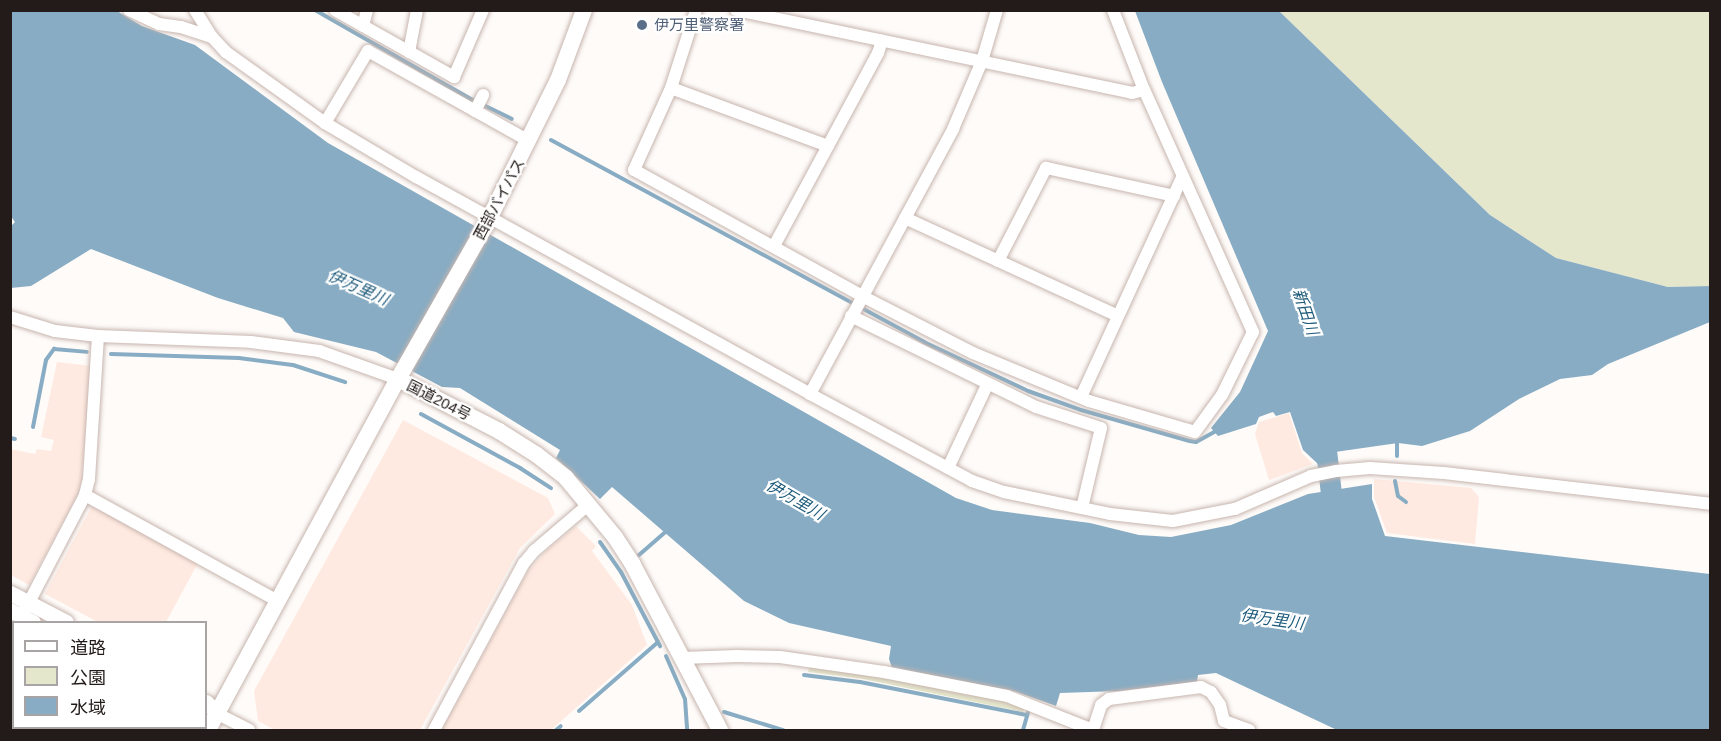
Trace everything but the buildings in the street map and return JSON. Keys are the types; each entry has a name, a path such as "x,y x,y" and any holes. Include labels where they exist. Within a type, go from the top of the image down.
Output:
{"highway":[{"name":"西部バイパス","path":"398,379 529,141 558,80 584,10"},
{"name":"国道204号","path":"208,730 212,713 279,601 398,379 499,431 537,455 566,478 589,504 633,566 720,730"}],"main road":[{"path":"10,593 23,613 61,621"}],"street":[{"path":"129,10 159,24 181,27 212,37"},
{"path":"195,10 212,37 226,52 325,123 487,221 972,481 1004,492 1142,519 1194,519 1235,509 1311,476 1370,468 1444,473 1710,504"},
{"path":"335,10 454,77 483,10"},
{"path":"363,26 367,10"},
{"path":"409,52 417,10"},
{"path":"696,10 671,88 634,170 862,296 973,353 1081,397 1195,432 1222,395 1253,332 1144,90 1113,10"},
{"path":"736,10 1132,93 1144,90"},
{"path":"810,394 953,129 982,61 997,10"},
{"path":"774,246 878,53 882,41"},
{"path":"325,123 368,51 529,141"},
{"path":"671,88 828,146"},
{"path":"475,111 483,95"},
{"path":"998,261 1046,168 1174,196"},
{"path":"1081,397 1182,177"},
{"path":"905,218 1118,316"},
{"path":"852,316 987,385 1036,407 1101,428 1082,508"},
{"path":"10,317 55,331 98,336 251,342 319,351 398,379"},
{"path":"23,613 86,495 98,336"},
{"path":"948,468 987,385"},
{"path":"86,495 279,601"},
{"path":"434,730 524,563 534,551 589,504"},
{"path":"682,658 780,657 884,672 1007,696 1093,730 1101,705 1110,699 1201,687 1211,692 1220,705 1224,721 1249,730"},
{"path":"212,713 249,730"}],"shaded area":[{"path":"57,362 91,366 82,479 78,494 29,585 11,575 10,449 35,454 37,449 51,451 54,440 41,437"},
{"path":"1289,413 1302,453 1313,464 1269,480 1255,434 1259,422"},
{"path":"403,420 548,498 555,514 520,548 420,730 275,730 258,721 254,691"},
{"path":"1374,479 1471,488 1479,497 1475,544 1387,533 1374,497"},
{"path":"92,506 198,563 167,621 96,621 45,594"},
{"path":"576,526 596,546 592,551 632,605 647,645 551,730 442,730 528,571 547,550"}],"green space":[{"path":"1279,11 1710,11 1710,286 1668,287 1556,258 1490,215"},
{"path":"810,664 1025,705 1023,712 863,679 808,672"}],"water":[{"name":"伊万里川","path":"11,11 117,11 142,26 195,45 328,143 956,498 992,510 1090,523 1139,535 1171,537 1231,525 1308,494 1372,484 1372,499 1385,536 1710,574 1710,730 1337,730 1216,673 1198,675 1197,682 1119,691 1060,693 1056,706 1014,691 892,668 889,659 891,646 789,623 744,601 612,487 600,499 556,458 560,450 460,388 442,387 376,352 294,332 283,318 218,298 91,249 31,286 11,288 10,227 15,222 10,215"},
{"path":"1135,11 1279,11 1490,215 1556,258 1668,287 1710,286 1710,322 1608,364 1592,375 1560,379 1519,399 1470,431 1422,446 1398,443 1335,452 1336,458 1318,464 1303,450 1290,412 1276,416 1273,412 1259,417 1256,424 1218,436 1211,428 1240,392 1268,331 1162,82"}],"waterway":[{"path":"315,10 473,100 512,119"},
{"path":"551,140 924,342 1028,391 1081,410 1190,441 1196,442 1218,430"},
{"path":"33,427 46,360 54,349 87,352"},
{"path":"111,354 239,358 293,365 345,382"},
{"path":"421,414 520,468 551,488"},
{"name":"新田川","path":"1324,433 1334,519"},
{"path":"10,438 15,439"},
{"path":"1397,441 1397,456"},
{"path":"1395,481 1398,496 1406,502"},
{"path":"639,555 668,530"},
{"path":"600,542 621,572 660,646"},
{"path":"579,711 658,642"},
{"path":"666,656 685,699 687,730"},
{"path":"804,675 860,682 1027,715"},
{"path":"724,712 783,730"},
{"path":"1023,730 1028,712"},
{"path":"556,730 561,726"}],"place":[{"name":"伊万里警察署","path":"642,25"}]}
